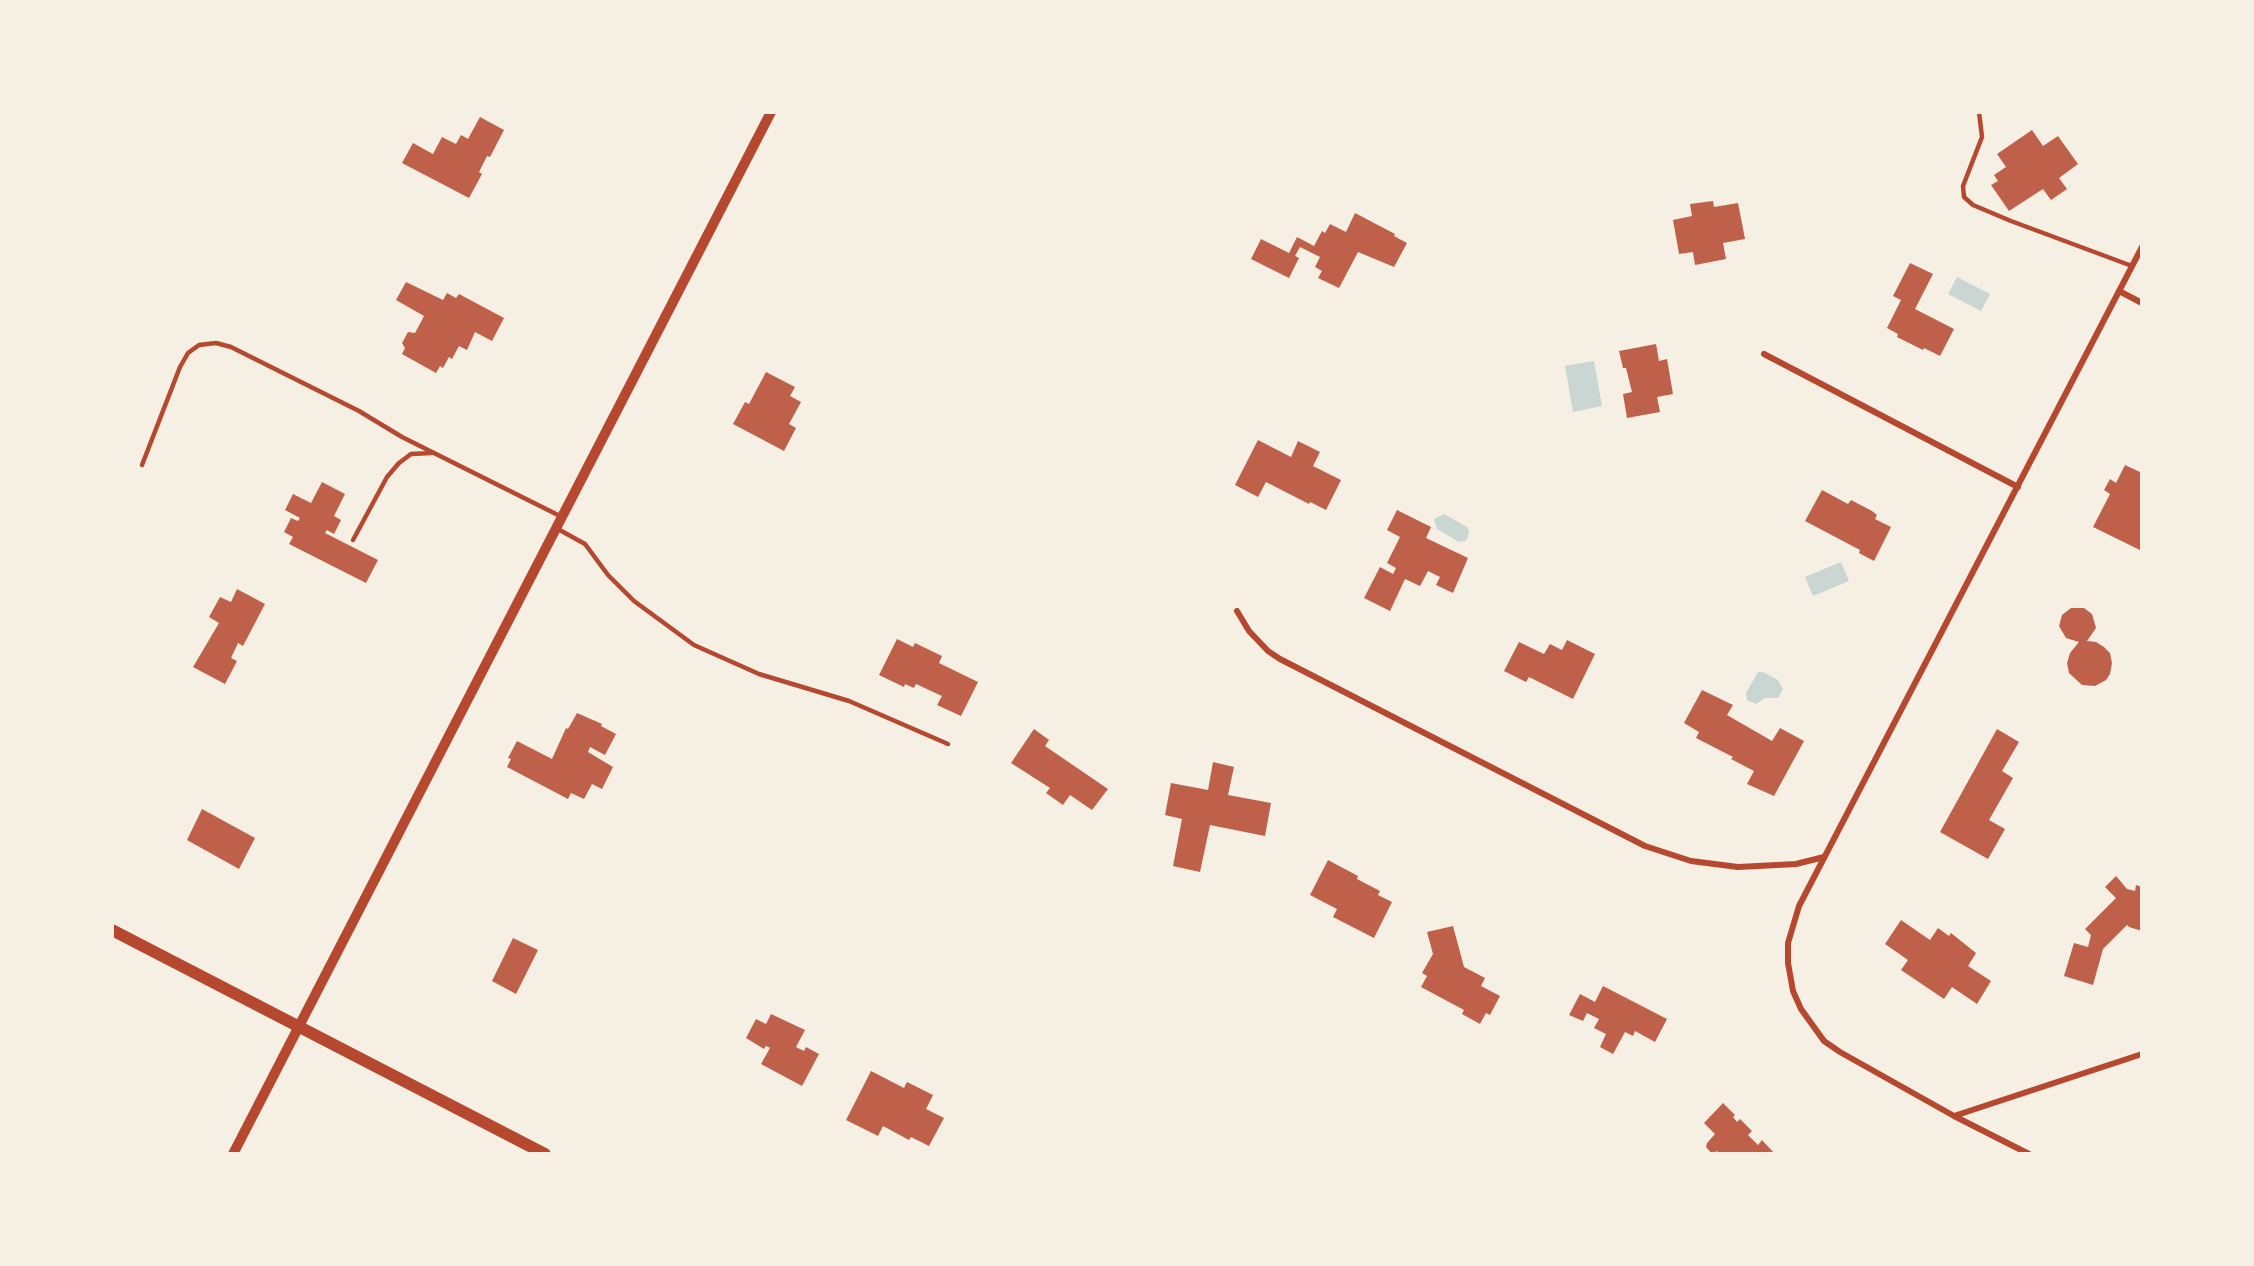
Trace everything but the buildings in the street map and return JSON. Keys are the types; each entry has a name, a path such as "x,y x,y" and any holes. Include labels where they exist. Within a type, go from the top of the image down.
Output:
{"main road":[{"path":"112,930 545,1154"}],"street":[{"path":"233,1154 771,112"},
{"path":"2029,1154 1954,1116 1840,1052 1818,1034 1797,1000 1788,963 1790,934 1798,906 2142,247"},
{"path":"2119,291 2142,303"},
{"path":"1764,354 2018,487"},
{"path":"1237,611 1249,631 1276,657 1645,846 1690,861 1738,867 1796,864 1824,856"},
{"path":"1954,1116 2142,1054"}],"lane":[{"path":"1979,112 1982,137 1963,186 1964,197 1973,205 2011,221 2132,266"},
{"path":"142,465 180,367 188,353 199,345 216,344 231,347 359,411 402,437 562,517"},
{"path":"353,540 387,477 399,463 411,454 434,453"},
{"path":"556,528 585,544 608,575 634,601 694,645 759,674 849,701 948,744"}],"shaded area":[{"path":"1957,277 1990,294 1981,311 1948,294"},
{"path":"1594,361 1602,406 1573,412 1565,366"},
{"path":"1444,514 1467,527 1469,531 1465,541 1459,542 1437,529 1434,519"},
{"path":"1841,562 1849,581 1813,596 1805,577"},
{"path":"1758,672 1763,672 1778,680 1783,689 1778,698 1765,698 1756,704 1747,700 1746,693"}]}
